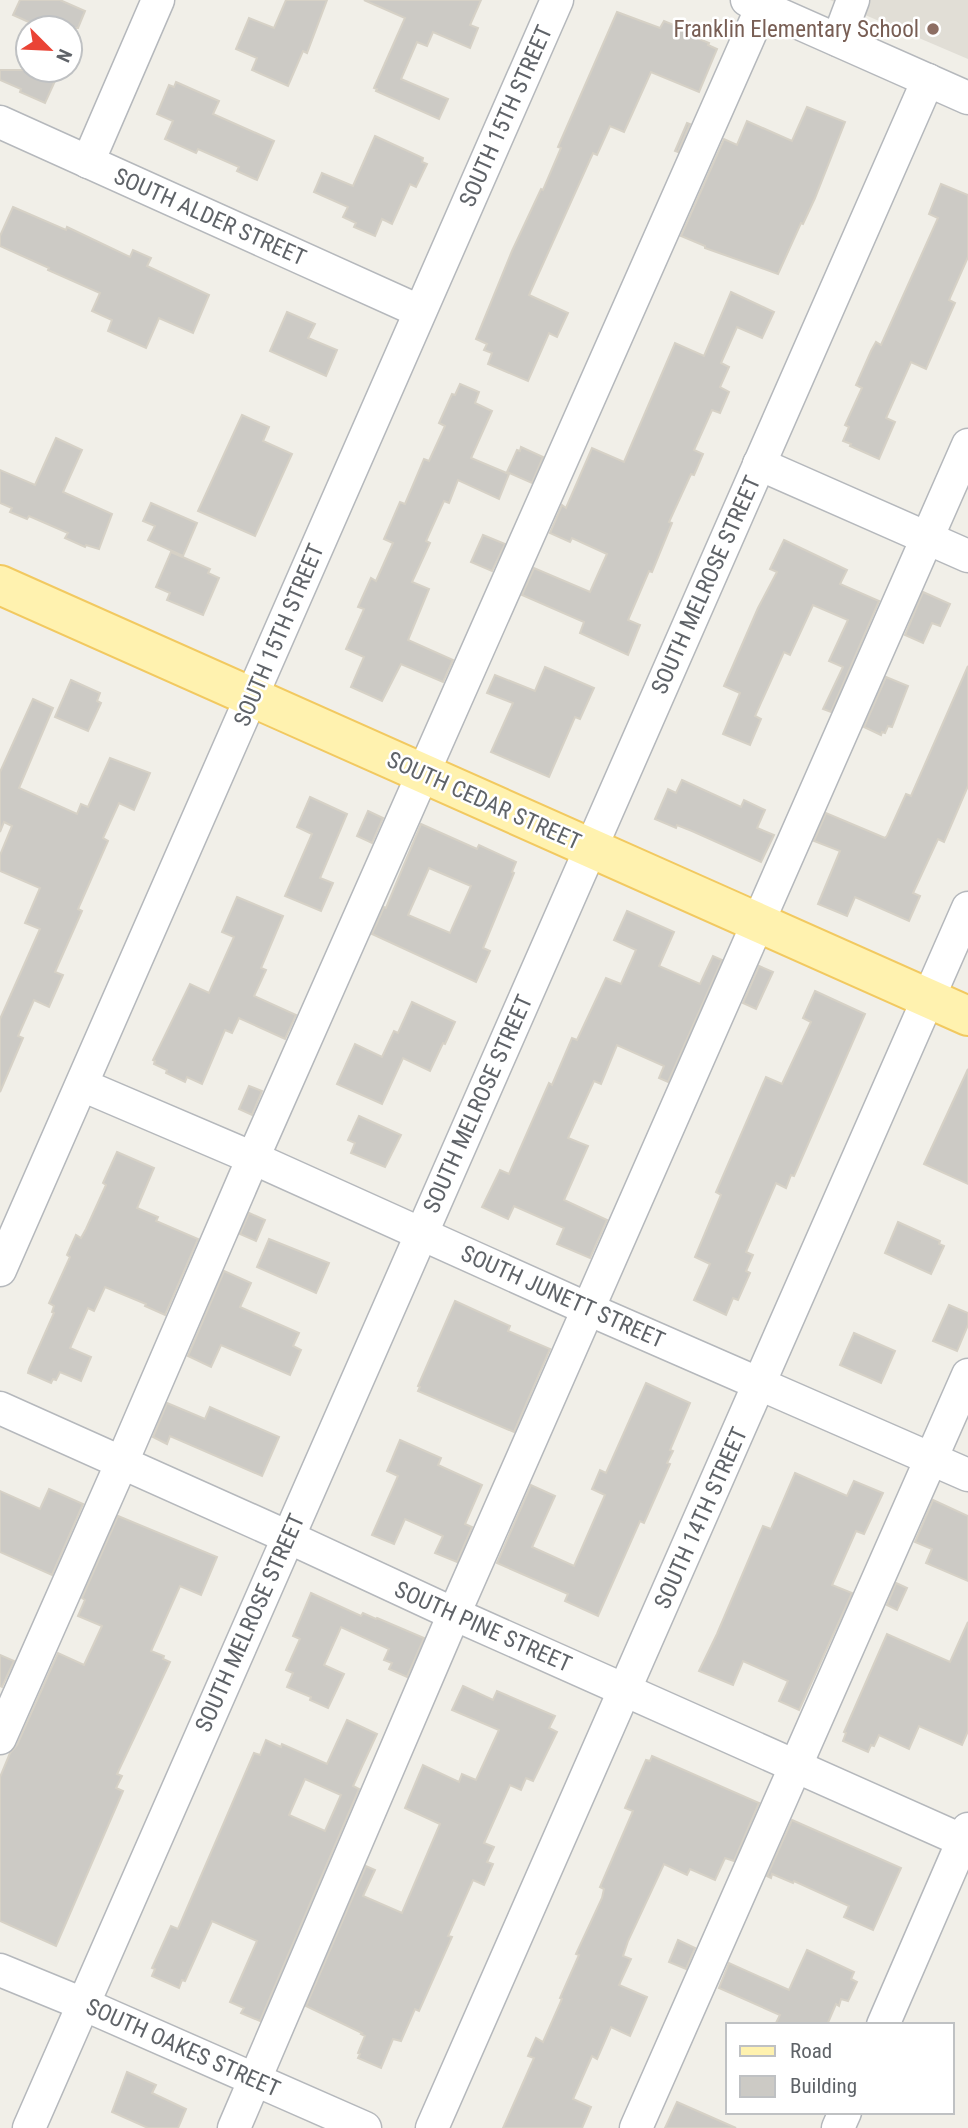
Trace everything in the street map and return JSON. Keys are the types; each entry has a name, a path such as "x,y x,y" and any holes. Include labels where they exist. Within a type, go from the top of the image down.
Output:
{"main road":[{"name":"SOUTH CEDAR STREET","path":"0,585 253,696 590,850 968,1016"}],"street":[{"path":"88,162 158,0"},
{"name":"SOUTH 15TH STREET","path":"0,1270 557,0"},
{"path":"838,40 853,0"},
{"path":"0,1738 422,774 754,3 968,98"},
{"name":"SOUTH MELROSE STREET","path":"29,2128 928,80"},
{"name":"SOUTH ALDER STREET","path":"0,122 419,311"},
{"path":"234,2128 454,1615 968,445"},
{"path":"759,464 968,556"},
{"name":"SOUTH 14TH STREET","path":"432,2128 968,908"},
{"name":"SOUTH JUNETT STREET","path":"82,1085 968,1475"},
{"path":"636,2128 968,1375"},
{"name":"SOUTH PINE STREET","path":"0,1408 288,1537 454,1615 795,1766 966,1837"},
{"path":"884,2023 966,1837"},
{"name":"SOUTH OAKES STREET","path":"0,1969 365,2128"}],"shaded area":[{"name":"Franklin Elementary School","path":"830,0 968,0 968,59"}],"building":[{"path":"20,0 60,0 85,11 84,14 13,15"},
{"path":"286,0 327,0 307,53 303,51 288,86 252,70 257,58 236,49 249,18 274,28"},
{"path":"364,0 481,0 470,25 478,28 470,48 433,32 427,46 417,42 401,79 448,99 439,119 374,88 405,18"},
{"path":"617,12 660,28 664,21 686,30 685,33 717,49 699,92 651,72 624,132 610,126 597,155 593,153 529,295 568,313 557,337 549,333 528,381 488,364 492,353 484,350 487,344 476,339 512,251 541,189 543,190 561,148 558,147"},
{"path":"0,70 14,70 14,84 54,84 45,103 0,80"},
{"path":"176,82 219,101 213,114 274,141 257,180 237,171 239,167 198,149 196,153 165,139 173,121 157,114 169,85 174,87"},
{"path":"807,107 845,122 815,198 778,274 705,248 681,236 724,139 737,145 747,121 792,141"},
{"path":"687,123 690,124 678,152 675,151"},
{"path":"375,136 423,158 422,162 427,164 416,187 410,184 392,224 382,219 375,236 354,227 356,223 343,217 348,207 314,192 322,173 353,186"},
{"path":"941,184 968,195 968,257 949,300 955,303 926,369 911,362 886,418 895,422 879,459 843,441 849,427 845,425 862,388 856,385 871,351 876,342 881,345 938,218 929,214"},
{"path":"13,207 66,230 67,227 130,257 133,250 151,258 147,266 209,295 193,333 159,318 146,348 108,331 112,320 92,311 100,293 0,246 0,236"},
{"path":"731,292 774,312 762,338 737,327 721,363 729,367 720,387 729,392 720,413 712,410 694,450 703,454 669,522 672,523 652,572 649,571 628,620 640,625 628,655 580,633 584,622 522,595 534,568 590,592 607,554 572,538 570,542 550,533 562,505 566,508 592,448 624,462 675,343 704,356"},
{"path":"287,312 315,324 308,338 337,350 326,376 270,351"},
{"path":"460,384 479,392 475,403 492,411 471,458 509,474 499,499 458,480 449,503 444,501 426,541 430,543 412,582 429,589 408,640 453,660 443,682 401,664 382,701 351,687 364,657 346,649 364,609 358,607 371,578 376,581 393,543 384,539 400,502 405,504 424,459 429,461 445,426 439,423 452,394 455,395"},
{"path":"242,415 269,427 263,441 292,454 255,536 198,511"},
{"path":"56,438 82,450 63,492 112,514 99,549 86,545 85,547 65,538 68,533 29,516 27,519 10,512 12,508 0,503 0,470 35,485"},
{"path":"521,447 543,457 532,483 507,472"},
{"path":"151,503 197,523 183,556 148,540 155,526 143,521"},
{"path":"483,535 505,544 492,571 471,562"},
{"path":"784,540 847,570 840,584 879,601 831,712 823,709 843,667 829,661 848,620 813,605 790,655 784,652 755,716 761,719 750,745 723,734 740,693 724,686 777,572 770,569"},
{"path":"171,552 210,569 208,573 219,578 203,615 167,600 170,593 156,587"},
{"path":"923,592 950,604 940,626 932,623 923,643 905,635"},
{"path":"968,666 968,786 944,842 938,839 913,893 920,896 909,921 855,897 847,916 818,904 840,851 814,841 826,813 885,838 887,836 906,794 911,796"},
{"path":"545,667 594,688 580,719 575,717 549,777 491,752 513,703 487,693 495,675 535,691"},
{"path":"886,677 908,686 892,727 888,726 881,735 864,727"},
{"path":"71,680 100,693 97,701 101,703 88,731 55,717"},
{"path":"33,699 53,708 19,788 77,814 81,804 88,807 110,758 150,773 134,810 119,803 103,838 108,841 78,909 82,911 55,972 63,975 49,1007 34,1000 18,1036 23,1038 0,1092 0,1019 40,929 25,923 40,888 0,871 0,855 12,826 4,822 0,832 0,772"},
{"path":"682,780 741,807 744,800 765,810 757,828 774,835 761,862 692,831 655,819 668,789 676,793"},
{"path":"310,797 347,814 320,878 333,883 321,911 285,896 312,834 297,827"},
{"path":"368,811 383,818 372,843 357,836"},
{"path":"421,824 477,849 479,845 516,862 483,948 490,951 476,982 372,934 384,907 386,908","holes":["429,868 471,886 450,933 408,915"]},
{"path":"237,897 283,916 261,968 266,970 254,996 296,1015 285,1039 239,1018 232,1033 225,1030 202,1084 187,1077 185,1082 166,1073 167,1070 154,1064 153,1060 190,984 209,993 234,937 222,932"},
{"path":"627,911 674,932 659,966 700,984 713,956 722,960 668,1082 659,1078 664,1066 617,1045 601,1084 594,1081 568,1138 588,1146 564,1200 607,1220 590,1258 557,1244 564,1228 514,1206 508,1219 482,1207 500,1170 509,1174 549,1083 552,1085 572,1038 577,1040 606,978 621,984 636,950 614,940"},
{"path":"759,966 773,972 756,1009 743,1003"},
{"path":"815,991 865,1014 794,1176 791,1175 786,1188 776,1183 746,1252 753,1255 746,1271 750,1273 738,1300 733,1298 726,1315 694,1300 710,1264 695,1257 721,1195 716,1192 766,1077 782,1084 811,1022 803,1018"},
{"path":"412,1002 455,1022 430,1071 403,1058 382,1104 337,1084 355,1044 382,1057 394,1031 398,1033"},
{"path":"968,1069 968,1184 924,1164"},
{"path":"249,1086 262,1091 252,1115 239,1109"},
{"path":"359,1116 401,1135 385,1167 351,1153 355,1143 348,1140"},
{"path":"117,1152 154,1168 137,1208 158,1217 156,1221 198,1239 165,1315 105,1287 94,1311 88,1308 70,1348 91,1357 81,1381 60,1372 51,1383 28,1373 29,1369 54,1313 54,1306 49,1303 70,1257 67,1255 76,1235 81,1238 86,1229 106,1185 103,1183"},
{"path":"249,1213 265,1220 256,1241 240,1234"},
{"path":"898,1222 940,1241 939,1244 944,1246 931,1274 885,1253"},
{"path":"269,1239 329,1263 316,1293 257,1267"},
{"path":"224,1271 251,1283 240,1307 299,1333 293,1346 301,1350 290,1375 221,1345 211,1367 188,1356"},
{"path":"455,1301 510,1326 508,1331 550,1349 514,1432 418,1391"},
{"path":"949,1305 968,1313 968,1325 957,1351 933,1341"},
{"path":"854,1333 895,1351 881,1383 840,1365"},
{"path":"646,1383 690,1403 670,1450 673,1451 667,1463 670,1464 644,1523 640,1521 598,1616 565,1601 568,1594 497,1563 531,1485 555,1496 532,1547 574,1566 605,1495 592,1489 600,1470 606,1473"},
{"path":"167,1403 205,1419 210,1407 279,1437 262,1476 170,1436 167,1444 153,1437"},
{"path":"400,1440 441,1458 438,1465 482,1485 465,1524 472,1527 457,1562 435,1553 443,1536 405,1519 394,1544 372,1535 398,1476 387,1471"},
{"path":"795,1473 847,1496 854,1481 883,1493 864,1534 856,1531 832,1585 852,1593 799,1710 779,1701 788,1681 743,1661 733,1685 699,1671 763,1526 771,1529"},
{"path":"49,1489 83,1504 52,1575 0,1552 0,1491 40,1509"},
{"path":"933,1500 968,1516 968,1581 926,1563 932,1549 915,1542"},
{"path":"118,1516 217,1557 201,1595 180,1586 151,1651 164,1656 163,1659 170,1662 117,1774 122,1776 116,1788 123,1791 56,1946 0,1921 0,1777 58,1653 84,1665 102,1626 78,1616 85,1600 82,1598"},
{"path":"896,1583 907,1588 897,1610 887,1605"},
{"path":"311,1593 361,1616 363,1613 424,1638 407,1677 389,1669 392,1663 384,1660 389,1649 341,1627 324,1665 344,1674 328,1708 287,1687 293,1673 286,1670 300,1639 293,1636"},
{"path":"968,1622 968,1731 962,1745 919,1726 909,1749 879,1735 868,1752 843,1741 844,1732 887,1634 950,1662"},
{"path":"0,1655 14,1661 2,1687 0,1686"},
{"path":"463,1686 493,1700 497,1691 555,1716 549,1728 557,1732 533,1781 526,1778 521,1790 510,1785 484,1843 494,1847 487,1862 493,1864 484,1885 473,1880 448,1936 452,1937 419,2011 415,2009 401,2041 393,2039 381,2068 358,2058 365,2036 362,2033 306,2006 366,1866 375,1870 363,1896 402,1913 440,1824 405,1808 423,1765 459,1782 462,1774 476,1780 499,1730 452,1710"},
{"path":"347,1720 377,1734 353,1786 359,1789 260,2021 241,2013 244,2008 230,2002 257,1941 212,1921 185,1981 182,1980 179,1988 152,1976 155,1969 152,1968 171,1926 178,1929 254,1753 260,1755 266,1740 281,1747 282,1744 327,1764","holes":["305,1779 341,1795 325,1831 289,1815"]},
{"path":"652,1756 759,1803 734,1861 725,1858 715,1880 690,1869 687,1875 664,1864 628,1941 623,1956 631,1959 619,1985 647,1997 630,2036 611,2027 597,2059 592,2056 573,2099 591,2107 582,2128 503,2128 534,2058 528,2056 536,2038 543,2042 562,1999 560,1998 579,1955 576,1954 602,1898 604,1889 600,1887 633,1811 625,1808 646,1760 650,1761"},
{"path":"792,1820 901,1868 873,1930 844,1917 849,1906 794,1881 793,1883 772,1874 771,1878 767,1876"},
{"path":"678,1940 695,1948 686,1969 669,1962"},
{"path":"807,1950 854,1972 851,1979 857,1982 848,2001 841,1999 839,2006 836,2004 828,2023 776,2023 780,2015 719,1988 729,1963 789,1990"},
{"path":"127,2072 156,2085 152,2093 186,2109 178,2128 148,2128 112,2112"},
{"path":"677,2102 736,2128 665,2128"}],"place":[{"name":"Franklin Elementary School","path":"933,29"}]}
